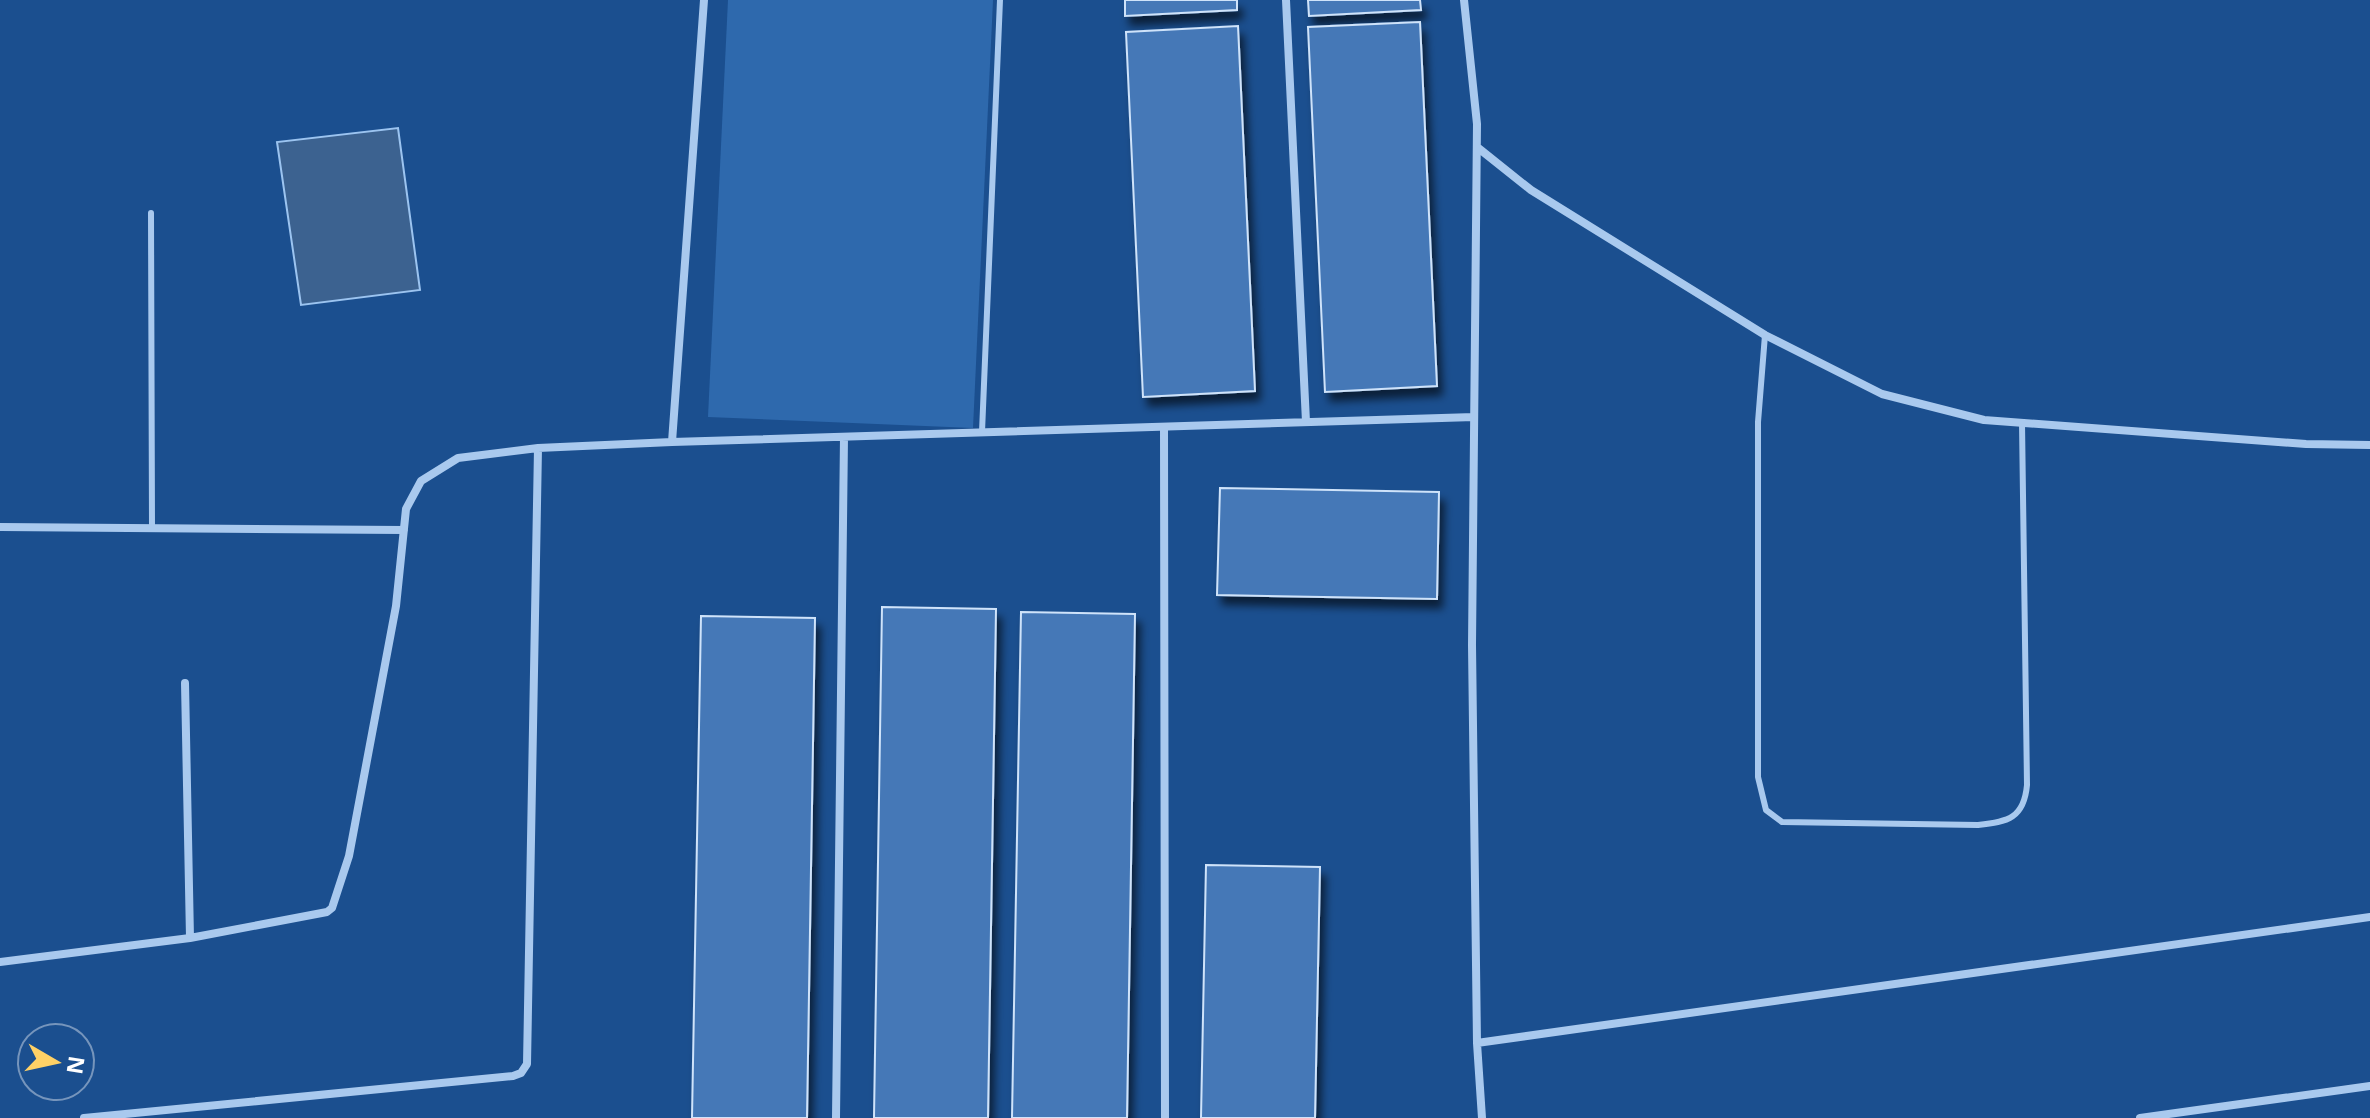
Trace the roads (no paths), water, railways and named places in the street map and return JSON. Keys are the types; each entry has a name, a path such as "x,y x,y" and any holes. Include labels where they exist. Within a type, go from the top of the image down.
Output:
{"street":[{"path":"672,442 704,0"},
{"path":"1286,0 1306,422"},
{"path":"1464,0 1477,124 1472,645 1477,1043 1482,1118"},
{"path":"1477,147 1531,190 1765,335 1882,394 1984,420 2306,444 2370,445"},
{"path":"0,962 190,938 327,912 332,908 352,840 396,606 406,509 421,481 458,458 538,448 672,442 1474,417"},
{"path":"1164,427 1165,1118"},
{"path":"836,1118 844,437"},
{"path":"84,1118 521,1073 529,1055 538,448"},
{"path":"0,527 404,530"},
{"path":"185,683 190,938"},
{"path":"1477,1043 2370,917"},
{"path":"2140,1118 2370,1086"}],"lane":[{"path":"982,432 1000,0"},
{"path":"151,213 152,528"},
{"path":"1765,335 1758,422 1758,777 1766,810 1782,822 1978,825 1998,823 2019,812 2027,785 2022,423"}]}
